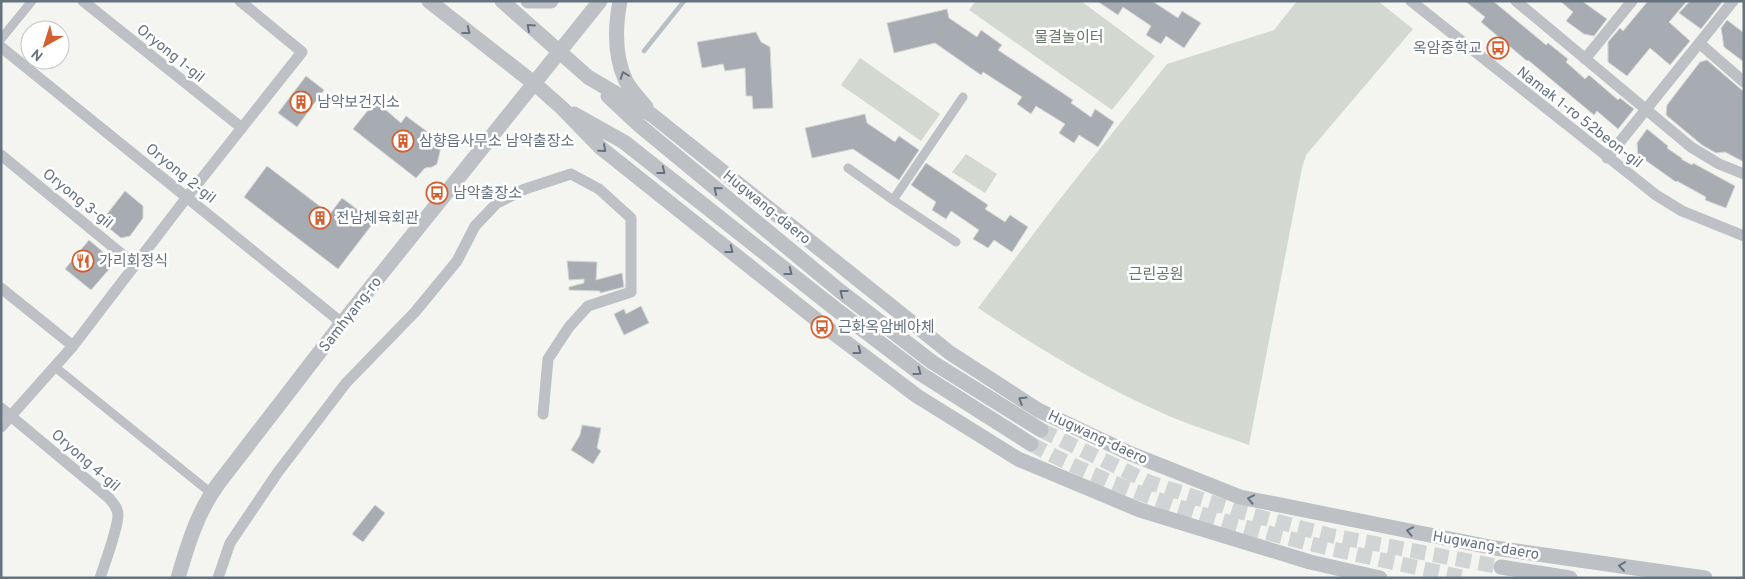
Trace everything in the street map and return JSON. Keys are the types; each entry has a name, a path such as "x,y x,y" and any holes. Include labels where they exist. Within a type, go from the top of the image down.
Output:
{"street":[{"path":"1,39 32,1"},
{"name":"Oryong 1-gil","path":"83,1 242,128"},
{"path":"1,427 73,346 187,197 302,52 240,1"},
{"path":"429,1 535,84 562,108 601,148 827,328 917,396 1018,459 1140,510 1301,560 1380,578"},
{"name":"Hugwang-daero","path":"502,1 639,125 847,297 932,362 1041,430"},
{"path":"528,1 551,1"},
{"name":"Samhyang-ro","path":"178,578 197,520 211,493 342,323 600,1"},
{"path":"620,1 616,20 616,50 625,80 652,114"},
{"name":"Namak 1-ro 52beon-gil","path":"1410,1 1656,195 1682,211 1744,236"},
{"path":"1516,1 1691,146 1719,164 1744,174"},
{"path":"1527,11 1535,1"},
{"path":"1585,59 1632,1"},
{"path":"1607,158 1733,1"},
{"path":"1699,43 1744,82"},
{"name":"Oryong 2-gil","path":"1,47 342,323"},
{"name":"Hugwang-daero","path":"588,77 652,114 950,353 1038,410 1129,453 1240,497 1495,548 1705,578"},
{"path":"893,200 963,97"},
{"path":"562,108 624,142 921,374 1032,444"},
{"name":"Oryong 3-gil","path":"1,155 135,265"},
{"path":"848,168 956,242"},
{"path":"218,578 230,543 278,472 346,383 415,312 457,261 475,226 497,203 525,190 571,174 599,189 631,218 631,292 588,306 569,327 548,359 543,414"},
{"path":"1,288 73,346"},
{"path":"55,367 211,493"},
{"name":"Oryong 4-gil","path":"1,408 115,505 118,515 117,524 100,578"},
{"name":"Hugwang-daero","path":"1500,567 1570,578"}],"green space":[{"name":"물결놀이터","path":"976,1 1081,1 1155,56 1112,110 969,10"},
{"name":"근린공원","path":"1297,1 1378,1 1413,29 1306,155 1249,445 1171,417 1112,389 1044,350 978,308 1056,204 1167,64 1274,30"},
{"path":"860,58 940,114 921,141 841,85"},
{"path":"966,154 997,174 985,193 952,172"}],"building":[{"path":"1097,1 1152,1 1178,18 1182,11 1201,23 1184,48 1166,36 1161,44 1146,35 1151,26 1123,7 1118,15"},
{"path":"1465,1 1493,1 1546,45 1548,43 1568,59 1566,62 1585,79 1589,75 1618,100 1620,98 1634,109 1618,129 1597,111 1594,115 1481,22 1485,17"},
{"path":"1560,1 1582,1 1607,19 1594,36 1584,34 1566,21 1573,12"},
{"path":"1648,1 1687,1 1669,22 1690,41 1670,65 1650,48 1627,76 1608,62 1608,42 1620,28 1623,31"},
{"path":"1690,1 1723,1 1701,29 1679,13"},
{"path":"947,9 949,18 977,37 981,30 1002,45 998,50 1073,100 1071,103 1091,117 1095,109 1114,122 1098,147 1079,135 1074,143 1059,133 1065,124 1036,106 1031,114 1017,104 1022,97 983,72 981,75 935,43 894,53 887,23"},
{"path":"1727,20 1744,33 1744,62 1724,47 1721,28"},
{"path":"756,32 761,42 770,47 773,108 753,109 752,96 746,96 745,68 725,71 723,64 702,68 697,42"},
{"path":"1707,60 1744,92 1744,162 1725,152 1716,153 1702,145 1666,115 1667,105 1700,62"},
{"name":"남악보건지소","path":"306,76 324,90 297,127 278,113"},
{"name":"삼향읍사무소 남악출장소","path":"373,104 380,105 401,123 406,116 433,136 441,147 437,164 425,168 416,178 353,129"},
{"path":"865,114 867,123 895,142 899,136 919,150 899,180 853,149 812,158 805,128"},
{"path":"1647,129 1668,146 1667,148 1683,159 1681,159 1692,165 1693,163 1735,186 1726,208 1705,200 1706,197 1676,182 1638,155 1637,143"},
{"path":"926,163 988,205 985,209 1005,222 1010,215 1028,227 1012,252 994,240 988,248 973,239 979,230 951,211 946,219 932,210 936,202 911,185"},
{"name":"전남체육회관","path":"267,166 330,214 342,198 374,222 338,269 244,197"},
{"path":"125,191 143,206 143,218 130,236 121,238 110,229 116,222 107,214"},
{"path":"89,240 109,257 111,267 91,290 65,269"},
{"path":"567,261 597,262 596,280 622,273 624,287 600,293 600,291 569,290 569,287 584,283 584,279 569,280"},
{"path":"641,306 649,323 624,335 614,314 624,309 626,314"},
{"path":"582,425 601,428 597,448 601,451 593,464 571,450 580,435"},
{"path":"375,505 385,513 363,542 352,534"}],"waterway":[{"path":"644,51 684,1"}],"tunnel":[{"path":"1041,430 1151,483 1241,512 1328,535 1501,567"},
{"path":"1031,444 1082,469 1135,491 1189,510 1298,541 1466,578"}],"place":[{"name":"옥암중학교","path":"1498,48"},
{"name":"남악보건지소","path":"301,102"},
{"name":"삼향읍사무소 남악출장소","path":"403,141"},
{"name":"남악출장소","path":"437,193"},
{"name":"전남체육회관","path":"320,218"},
{"name":"가리회정식","path":"83,261"},
{"name":"근화옥암베아체","path":"822,327"}]}
